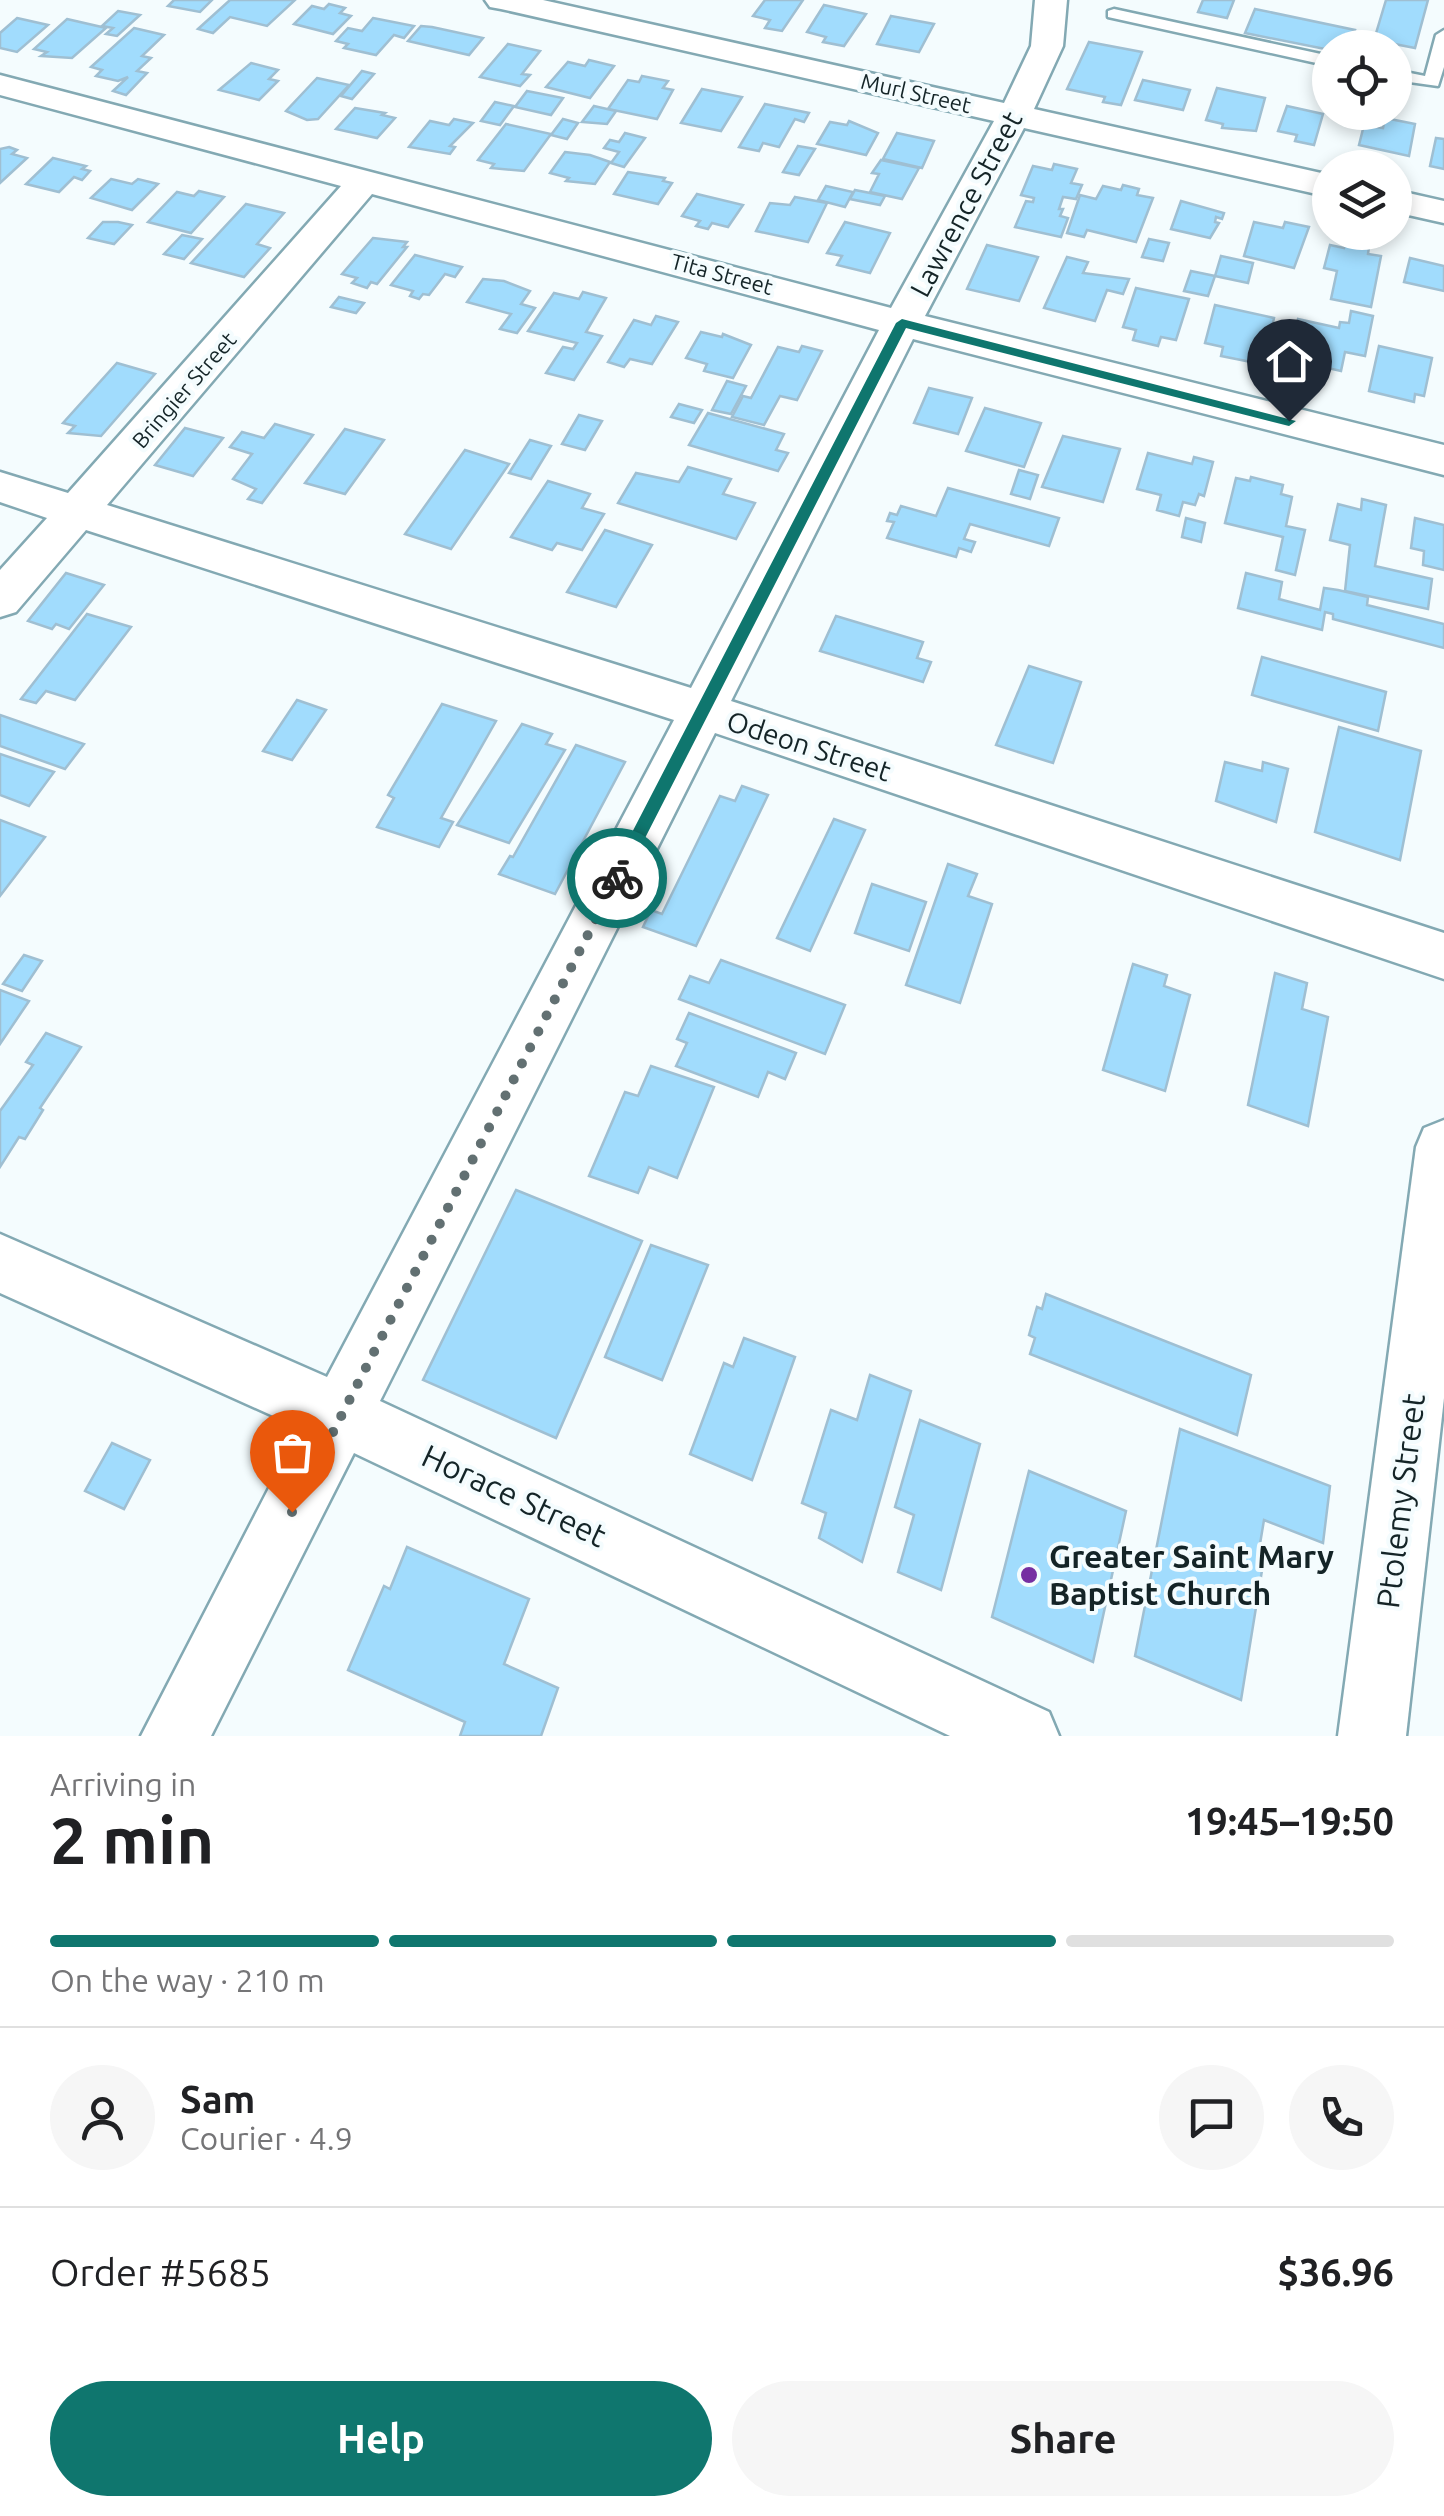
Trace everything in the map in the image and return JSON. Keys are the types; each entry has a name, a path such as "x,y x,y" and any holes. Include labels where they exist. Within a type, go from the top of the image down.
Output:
{"street":[{"name":"Murl Street","path":"502,0 1312,182"},
{"name":"Lawrence Street","path":"175,1736 902,323 1013,115 1049,41 1054,12 1051,0"},
{"name":"Tita Street","path":"0,85 902,323 1444,460"},
{"name":"Bringier Street","path":"0,600 366,179"},
{"path":"1412,205 1444,212"},
{"name":"Odeon Street","path":"0,487 702,710 1444,956"},
{"name":"Ptolemy Street","path":"1372,1736 1444,1146"},
{"name":"Horace Street","path":"0,1263 342,1415 1025,1736"}],"lane":[{"path":"1114,14 1312,57"},
{"path":"1412,79 1438,84 1444,35"}],"building":[{"path":"174,0 212,0 200,12 168,6"},
{"path":"230,0 295,0 267,26 230,17 213,33 198,29"},
{"path":"765,0 803,0 782,31 765,28 770,20 753,16"},
{"path":"1203,0 1234,0 1227,18 1198,12"},
{"path":"1386,0 1428,0 1415,48 1412,30 1377,30"},
{"path":"329,4 345,8 340,13 351,16 333,34 294,24 312,6 324,9"},
{"path":"824,5 866,14 844,46 823,42 826,37 807,32"},
{"path":"1255,9 1355,30 1312,30 1312,46 1245,33"},
{"path":"118,11 140,15 117,36 106,34 113,28 102,26"},
{"path":"891,16 934,24 919,52 877,44"},
{"path":"17,18 48,25 17,52 0,48 0,33"},
{"path":"373,18 414,26 404,38 394,35 376,55 344,48 348,44 336,41 348,28 362,31"},
{"path":"67,19 106,28 72,58 41,56 47,52 34,49"},
{"path":"421,26 483,38 469,55 408,41"},
{"path":"134,28 164,35 142,56 151,58 137,71 147,73 126,95 113,91 128,77 118,81 96,76 102,70 91,67"},
{"path":"1089,42 1142,52 1121,105 1103,102 1105,97 1067,89"},
{"path":"508,44 540,51 522,74 530,75 520,86 480,77"},
{"path":"589,60 614,66 590,98 546,87 568,62 585,66"},
{"path":"251,63 278,70 269,79 278,81 259,100 219,90"},
{"path":"362,71 374,74 352,99 341,96"},
{"path":"642,76 668,81 663,88 673,90 657,119 608,109 628,80 639,82"},
{"path":"317,78 349,85 318,119 307,120 286,111"},
{"path":"1143,80 1190,90 1183,110 1135,100"},
{"path":"1217,88 1265,98 1256,131 1222,128 1223,124 1206,120"},
{"path":"702,89 742,97 721,131 681,123"},
{"path":"527,91 563,98 551,115 515,107"},
{"path":"495,102 514,106 500,125 481,121"},
{"path":"765,104 809,113 804,122 795,119 779,147 763,143 759,151 739,147"},
{"path":"594,106 616,111 607,124 582,122"},
{"path":"1287,106 1312,112 1312,130 1318,130 1314,145 1295,141 1297,135 1278,131"},
{"path":"355,108 395,118 377,138 336,129"},
{"path":"454,119 473,123 450,146 455,147 450,154 409,147 430,121 449,125"},
{"path":"563,119 578,123 567,139 551,135"},
{"path":"849,121 878,133 866,155 817,144 830,122 847,125"},
{"path":"506,124 551,134 524,171 491,168 494,164 478,160"},
{"path":"1415,124 1410,150 1359,145 1363,130 1412,130"},
{"path":"625,133 645,138 624,167 611,163 619,152 604,148 610,140 619,142"},
{"path":"897,133 934,141 922,168 883,159"},
{"path":"1436,138 1444,139 1444,169 1430,166"},
{"path":"798,146 815,149 799,175 783,172"},
{"path":"0,149 17,150 12,154 27,158 0,183"},
{"path":"565,152 610,162 595,184 566,181 569,178 550,173"},
{"path":"53,158 86,166 82,169 90,171 82,180 74,177 59,192 26,184"},
{"path":"881,160 919,168 902,199 870,192 879,174 872,173"},
{"path":"1054,164 1077,169 1071,183 1082,185 1076,199 1063,197 1060,216 1068,218 1061,237 1015,227 1026,201 1033,202 1034,198 1021,195 1033,166 1052,170"},
{"path":"628,172 665,178 663,181 672,183 658,204 614,194"},
{"path":"111,179 158,184 132,210 91,198"},
{"path":"1123,185 1139,189 1137,195 1153,198 1136,242 1087,230 1084,237 1067,233 1080,195 1096,199 1103,186 1121,190"},
{"path":"826,186 853,192 845,207 818,200"},
{"path":"855,190 885,196 880,205 850,199"},
{"path":"199,191 224,197 191,233 148,222 177,192 194,196"},
{"path":"697,194 743,205 728,227 712,223 708,229 696,226 700,221 682,216"},
{"path":"795,197 827,203 808,242 756,231 770,203 790,205"},
{"path":"1181,201 1224,213 1222,219 1216,217 1215,222 1219,223 1210,238 1171,229"},
{"path":"246,204 284,213 257,244 270,248 244,277 191,263"},
{"path":"103,222 132,225 114,244 88,238"},
{"path":"845,222 890,233 870,273 837,265 842,256 827,253"},
{"path":"1254,222 1283,228 1285,222 1309,227 1294,268 1244,256"},
{"path":"182,235 202,239 184,259 164,254"},
{"path":"373,238 407,242 403,247 407,247 377,284 371,282 367,288 352,283 357,278 342,274"},
{"path":"1149,239 1169,243 1163,261 1142,257"},
{"path":"987,245 1038,257 1019,301 967,289"},
{"path":"1329,250 1369,250 1368,254 1381,256 1371,307 1331,299 1337,271 1324,268"},
{"path":"415,255 462,267 455,277 445,274 429,295 423,294 419,299 410,296 413,291 391,285"},
{"path":"1221,256 1253,263 1248,283 1215,276"},
{"path":"1067,257 1088,262 1083,273 1129,279 1123,294 1107,290 1095,321 1044,308"},
{"path":"1410,258 1444,266 1444,291 1404,282"},
{"path":"1191,271 1215,276 1208,296 1184,291"},
{"path":"483,279 504,281 530,291 521,304 535,308 517,333 500,329 511,314 467,302"},
{"path":"1136,288 1189,299 1176,340 1161,337 1158,346 1133,340 1136,330 1123,327"},
{"path":"583,292 606,298 586,332 602,336 574,380 546,373 563,347 573,349 577,343 528,331 554,293 579,299"},
{"path":"339,297 364,303 356,313 331,307"},
{"path":"1215,305 1274,318 1268,345 1261,344 1256,363 1221,356 1223,347 1205,343"},
{"path":"1351,311 1373,316 1365,356 1345,352 1341,371 1328,368 1327,375 1297,369 1300,361 1289,358 1298,319 1339,328 1340,322 1349,323"},
{"path":"656,316 678,322 652,364 630,359 624,367 608,362 634,320 651,325"},
{"path":"701,332 722,337 723,334 751,345 733,378 704,371 707,364 686,358"},
{"path":"802,346 822,351 797,400 780,396 764,425 732,417 743,396 751,398 778,347 799,352"},
{"path":"1379,346 1432,358 1424,396 1415,394 1414,402 1369,391"},
{"path":"117,363 155,374 101,436 68,433 75,426 63,423"},
{"path":"727,381 746,386 731,414 712,410"},
{"path":"929,388 972,398 958,434 914,423"},
{"path":"679,404 702,410 694,423 671,417"},
{"path":"985,408 1041,423 1024,467 966,451"},
{"path":"708,413 784,434 776,450 788,453 778,471 689,445"},
{"path":"579,415 602,421 585,450 562,444"},
{"path":"275,424 313,435 262,503 248,499 256,489 233,479 252,454 230,447 242,432 264,438"},
{"path":"185,428 223,438 193,476 155,465"},
{"path":"345,429 384,440 345,494 305,483"},
{"path":"1063,436 1120,449 1103,502 1042,487"},
{"path":"530,440 551,446 531,479 509,473"},
{"path":"465,450 509,464 451,549 405,534"},
{"path":"1148,453 1192,464 1194,457 1213,462 1204,496 1199,494 1195,505 1183,502 1179,516 1157,510 1161,495 1137,489"},
{"path":"688,467 731,479 723,494 755,503 736,539 618,503 636,473 679,482"},
{"path":"1019,470 1038,475 1030,499 1011,494"},
{"path":"1251,477 1283,485 1281,494 1292,497 1286,526 1305,530 1295,575 1276,570 1283,537 1225,523 1236,478 1250,481"},
{"path":"548,481 590,494 582,508 604,514 582,550 557,543 552,550 511,537"},
{"path":"948,488 1059,518 1049,546 970,524 964,539 975,542 971,552 959,548 956,557 887,538 894,522 887,521 890,513 897,515 901,506 936,516"},
{"path":"1362,499 1386,505 1375,566 1432,579 1428,609 1345,591 1350,545 1330,540 1338,504 1361,510"},
{"path":"1186,518 1205,523 1201,542 1182,537"},
{"path":"1415,518 1444,525 1444,570 1423,565 1424,551 1411,548"},
{"path":"605,530 652,545 616,607 567,592"},
{"path":"66,573 104,585 69,629 56,624 52,629 28,621"},
{"path":"1246,573 1282,582 1279,599 1320,610 1324,588 1368,597 1367,605 1444,624 1444,648 1333,619 1333,614 1325,612 1322,630 1238,608"},
{"path":"87,614 131,627 75,700 46,691 36,703 21,699"},
{"path":"836,616 923,642 917,658 931,662 923,682 820,651"},
{"path":"1262,657 1386,692 1378,731 1252,695"},
{"path":"1029,666 1081,682 1053,763 996,745"},
{"path":"297,700 326,710 292,760 263,751"},
{"path":"442,704 496,721 441,818 453,822 439,847 377,827 394,798 388,795"},
{"path":"0,715 84,744 65,769 0,746"},
{"path":"522,724 552,734 546,744 565,750 509,843 457,825"},
{"path":"1339,727 1421,751 1400,860 1315,832"},
{"path":"576,745 625,762 555,894 499,874 513,857"},
{"path":"0,754 54,772 29,806 0,795"},
{"path":"1225,762 1262,771 1263,762 1288,769 1276,822 1216,801"},
{"path":"742,786 768,795 696,946 643,927 651,910 662,914 720,796 735,801"},
{"path":"834,819 865,830 810,951 777,938"},
{"path":"0,820 45,837 0,896"},
{"path":"948,864 977,874 968,896 992,904 960,1003 906,985"},
{"path":"872,884 926,902 909,951 855,933"},
{"path":"24,955 42,961 22,991 3,984"},
{"path":"721,960 845,1005 825,1054 679,999 690,976 709,983"},
{"path":"1133,964 1167,975 1164,986 1190,995 1165,1091 1103,1070"},
{"path":"1275,973 1307,983 1302,1009 1328,1017 1308,1126 1248,1105"},
{"path":"0,990 29,1001 0,1044"},
{"path":"689,1013 796,1053 785,1079 768,1072 758,1097 676,1066 687,1043 677,1039"},
{"path":"46,1033 81,1047 40,1108 43,1110 25,1139 19,1137 0,1167 0,1111 33,1065 26,1062"},
{"path":"651,1066 714,1087 677,1178 649,1167 638,1193 589,1176 625,1092 638,1096"},
{"path":"516,1190 642,1241 556,1438 423,1380"},
{"path":"651,1245 708,1265 662,1380 605,1357"},
{"path":"1046,1294 1251,1375 1237,1435 1030,1354 1035,1338 1029,1335 1037,1307 1042,1309"},
{"path":"744,1338 795,1357 752,1480 690,1454 724,1363 733,1367"},
{"path":"870,1375 911,1391 862,1562 819,1538 826,1513 802,1503 831,1410 857,1420"},
{"path":"920,1420 980,1444 941,1590 898,1572 914,1515 895,1507"},
{"path":"1180,1429 1330,1486 1323,1543 1264,1520 1258,1556 1264,1558 1241,1700 1135,1656"},
{"path":"112,1443 150,1460 124,1509 85,1491"},
{"path":"1029,1471 1126,1511 1093,1662 992,1617"},
{"path":"407,1547 529,1599 504,1664 558,1688 541,1736 460,1736 465,1722 348,1670 384,1586 390,1589"}],"way so far":[{"path":"292,1512 617,878"}],"place":[{"name":"Greater Saint Mary Baptist Church","path":"1029,1575"}],"route":[{"path":"617,878 902,323 1289,421"}]}
